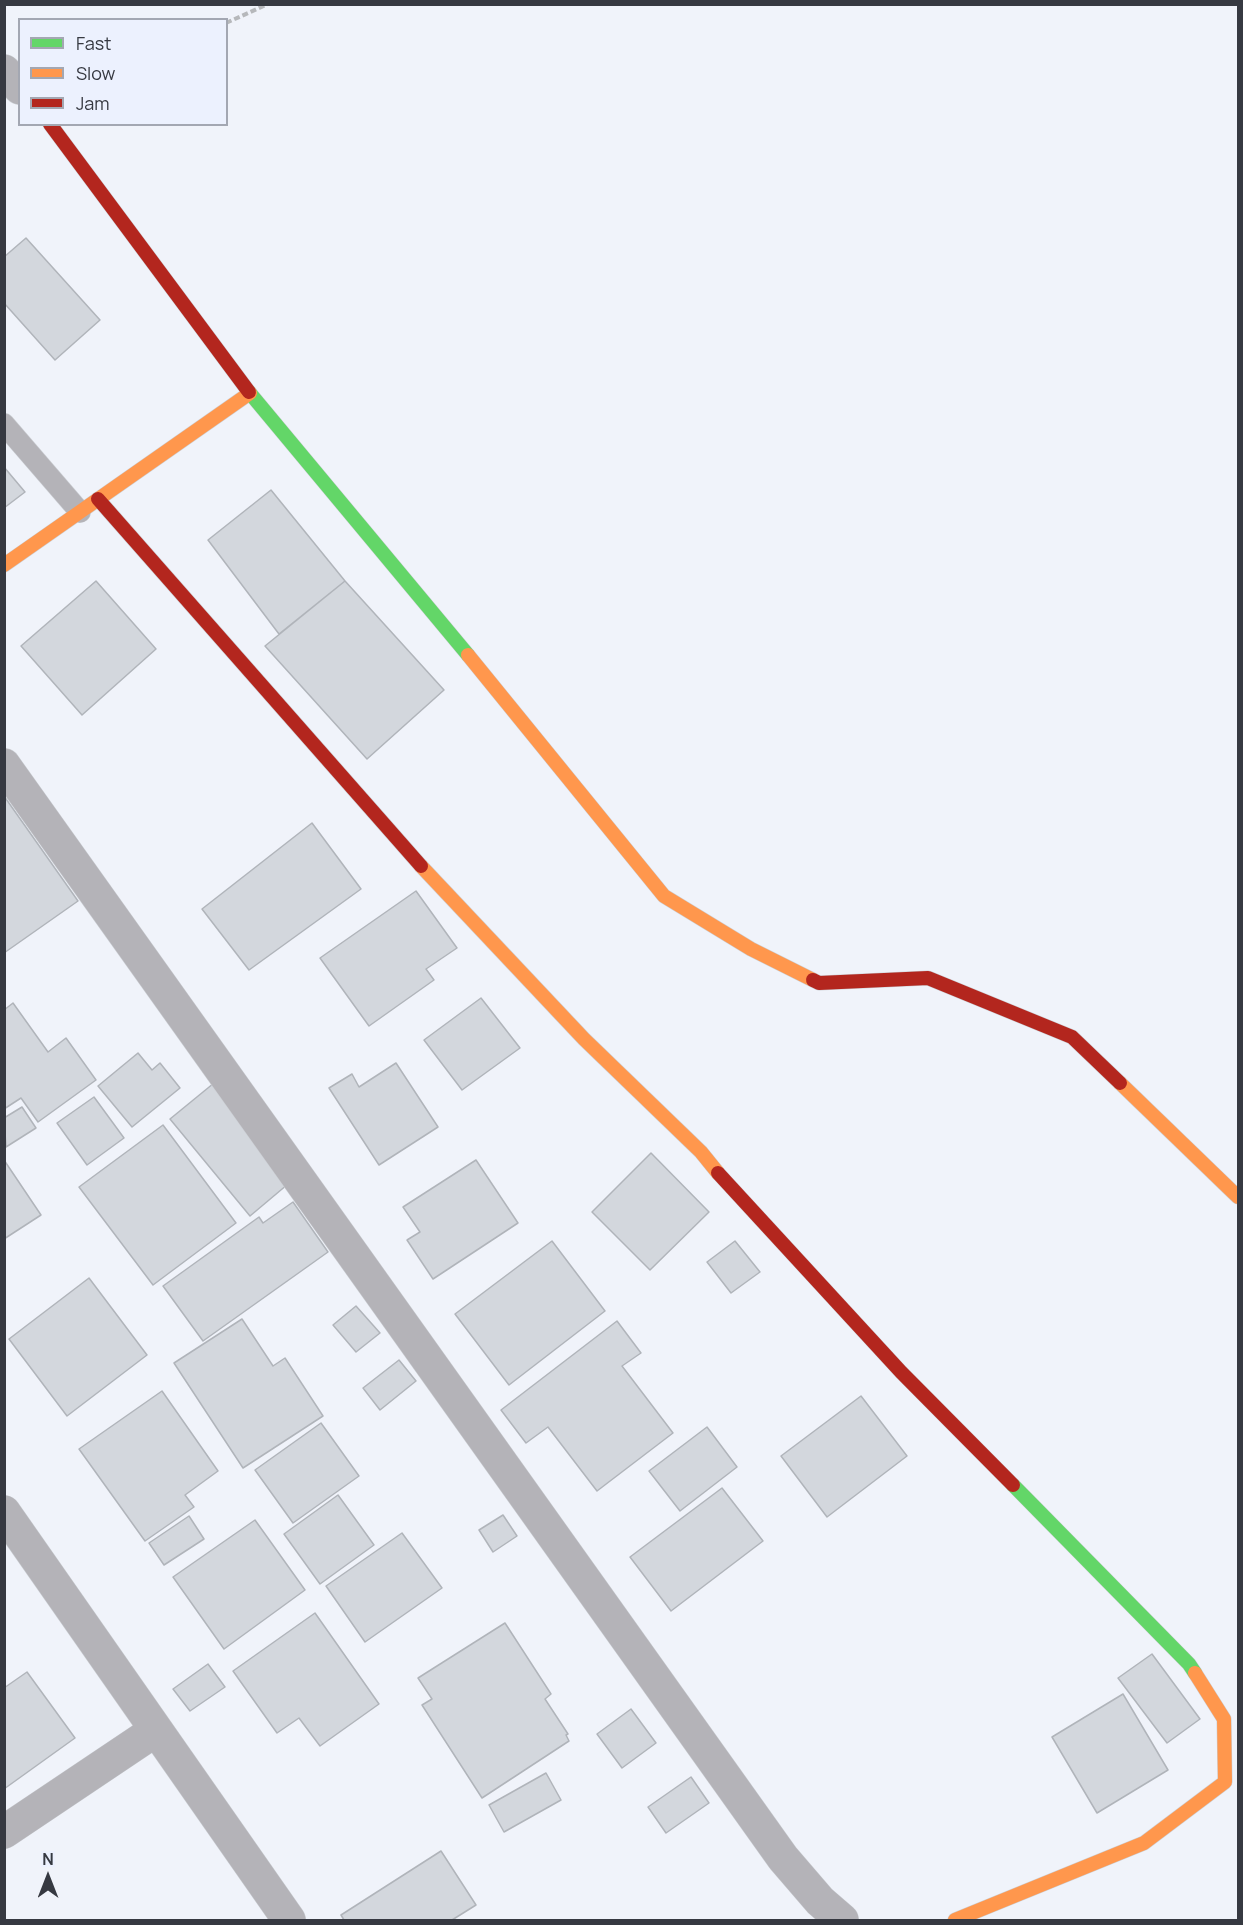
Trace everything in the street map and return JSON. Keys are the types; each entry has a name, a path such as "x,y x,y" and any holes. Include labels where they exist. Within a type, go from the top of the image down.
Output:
{"street":[{"path":"4,71 18,86"},
{"path":"51,126 250,393 535,735 664,896 751,949 819,983 928,978 1072,1037 1239,1197"},
{"path":"4,565 250,393"},
{"path":"98,499 405,849 584,1039 702,1152 739,1198 901,1372 1189,1664 1224,1719 1232,1780 1144,1843 955,1920"},
{"path":"4,765 783,1857 820,1901 842,1920"},
{"path":"4,1512 289,1920"},
{"path":"4,1832 156,1730"}],"lane":[{"path":"4,424 80,512"}],"path":[{"path":"228,23 268,4"}],"building":[{"path":"26,238 100,320 55,360 4,303 4,257"},
{"path":"4,467 25,492 4,508"},
{"path":"271,490 345,581 279,634 208,540"},
{"path":"96,581 156,649 82,715 21,646"},
{"path":"345,581 444,690 367,759 265,646"},
{"path":"4,796 78,901 4,953"},
{"path":"312,823 361,889 249,970 202,909"},
{"path":"416,891 457,948 426,969 434,980 369,1026 320,958"},
{"path":"481,998 520,1048 462,1090 424,1040"},
{"path":"13,1003 48,1052 66,1038 96,1080 38,1122 21,1098 4,1109 4,1010"},
{"path":"138,1053 152,1070 160,1063 180,1088 132,1127 98,1086"},
{"path":"396,1063 438,1127 379,1165 329,1088 352,1074 359,1087"},
{"path":"214,1083 294,1179 250,1216 170,1119"},
{"path":"94,1097 124,1138 87,1165 57,1123"},
{"path":"22,1107 36,1128 6,1147 4,1118"},
{"path":"163,1125 236,1223 153,1285 79,1187"},
{"path":"651,1153 709,1212 650,1270 592,1212"},
{"path":"4,1160 41,1215 4,1239"},
{"path":"476,1160 518,1223 433,1279 407,1240 420,1232 403,1207"},
{"path":"293,1202 328,1252 203,1341 163,1286 259,1217 263,1223"},
{"path":"552,1241 605,1311 509,1385 455,1314"},
{"path":"735,1241 760,1272 731,1293 707,1262"},
{"path":"89,1278 147,1355 67,1416 9,1339"},
{"path":"356,1306 380,1333 356,1352 333,1325"},
{"path":"242,1319 273,1366 285,1358 323,1416 243,1468 174,1363"},
{"path":"617,1321 641,1353 622,1366 673,1433 597,1491 548,1427 526,1443 501,1410"},
{"path":"399,1360 416,1381 380,1410 363,1388"},
{"path":"162,1391 218,1471 185,1495 194,1507 145,1541 79,1449"},
{"path":"861,1396 907,1456 827,1517 781,1456"},
{"path":"321,1423 359,1476 293,1523 255,1470"},
{"path":"707,1427 737,1467 680,1511 649,1471"},
{"path":"722,1488 763,1541 671,1611 630,1557"},
{"path":"338,1495 374,1545 320,1584 284,1534"},
{"path":"503,1515 517,1536 493,1552 479,1530"},
{"path":"189,1516 204,1539 164,1565 149,1543"},
{"path":"255,1520 305,1590 224,1649 173,1577"},
{"path":"402,1533 442,1588 365,1642 326,1586"},
{"path":"315,1613 379,1704 320,1746 299,1718 277,1733 233,1671"},
{"path":"505,1623 551,1694 545,1699 568,1734 566,1735 569,1741 482,1798 422,1705 432,1699 418,1678"},
{"path":"1152,1654 1200,1719 1167,1743 1118,1678"},
{"path":"208,1664 225,1687 190,1711 173,1689"},
{"path":"27,1672 75,1738 4,1789 4,1688"},
{"path":"1123,1694 1168,1770 1097,1813 1052,1737"},
{"path":"631,1709 656,1743 622,1768 597,1734"},
{"path":"546,1773 561,1800 504,1832 489,1805"},
{"path":"691,1777 709,1803 666,1833 648,1807"},
{"path":"441,1851 476,1905 452,1920 344,1920 341,1915"}],"traffic: fast":[{"path":"249,392 468,655"},
{"path":"1013,1485 1189,1664 1195,1673"}],"traffic: slow":[{"path":"4,565 250,393"},
{"path":"468,655 664,896 751,949 813,980"},
{"path":"421,866 584,1039 701,1152 718,1173"},
{"path":"1120,1083 1238,1197"},
{"path":"955,1920 1144,1843 1225,1782 1224,1719 1195,1673"}],"traffic: jam":[{"path":"51,126 249,392"},
{"path":"98,499 421,866"},
{"path":"813,980 819,983 928,978 1072,1037 1120,1083"},
{"path":"718,1173 901,1372 1013,1485"}]}
